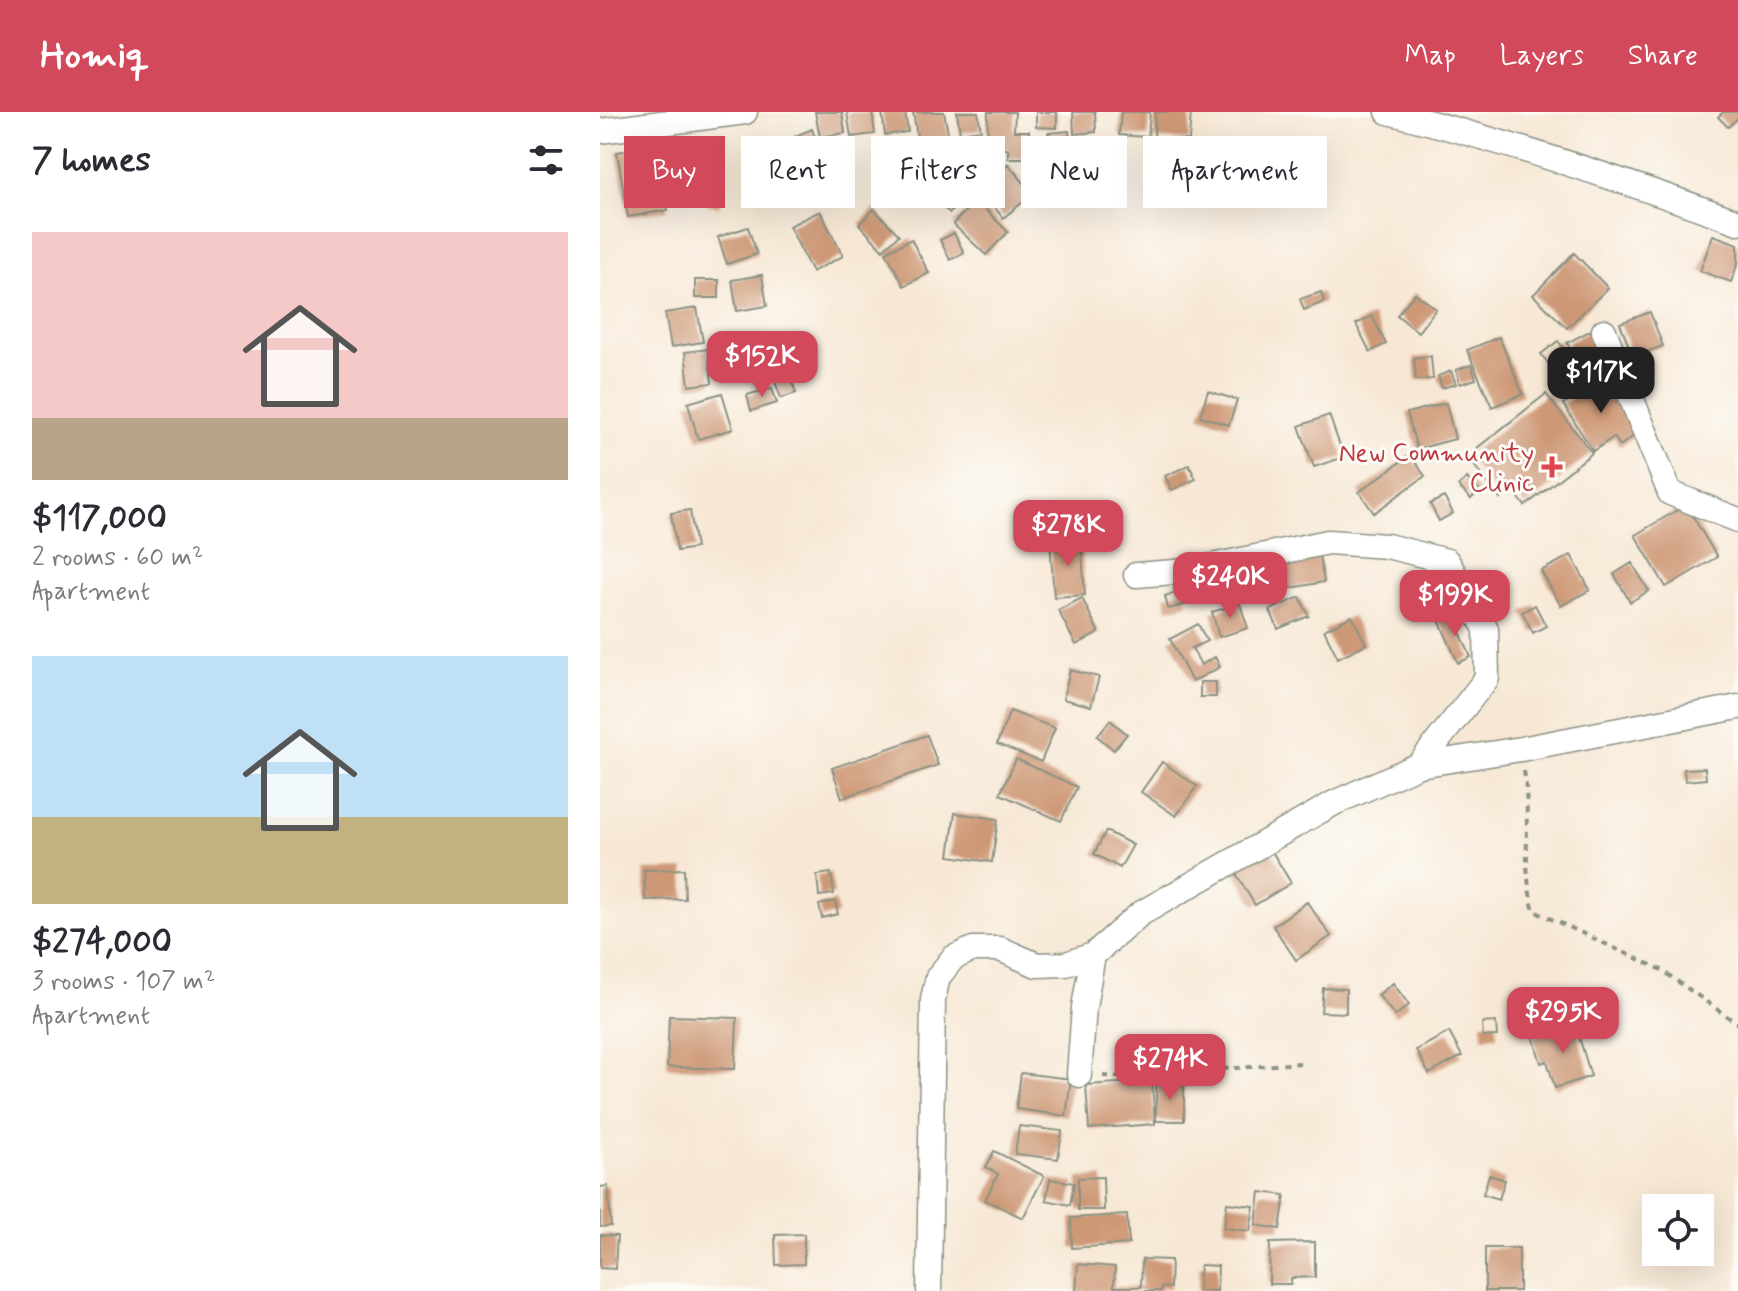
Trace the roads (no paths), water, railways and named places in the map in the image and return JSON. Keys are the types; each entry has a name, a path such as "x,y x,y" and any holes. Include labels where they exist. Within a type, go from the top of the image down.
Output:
{"street":[{"path":"600,131 745,112"},
{"path":"1388,112 1472,132 1620,179 1738,222"},
{"path":"1604,331 1670,493 1738,520"},
{"path":"1136,575 1188,571 1328,542 1387,546 1447,561 1486,629 1487,678 1419,765"},
{"path":"929,1291 933,999 938,977 953,958 973,949 1000,949 1037,965 1066,964 1093,955 1140,914 1334,803 1419,765 1521,749 1738,707"},
{"path":"1079,1075 1084,1007 1093,955"}],"place":[{"name":"New Community Clinic","path":"1552,467"}]}
